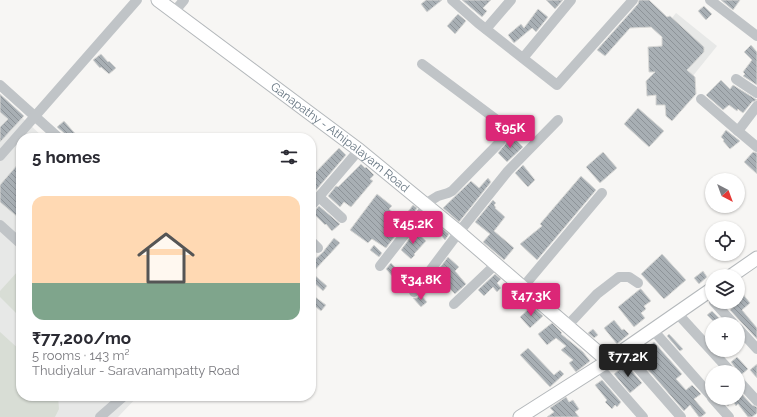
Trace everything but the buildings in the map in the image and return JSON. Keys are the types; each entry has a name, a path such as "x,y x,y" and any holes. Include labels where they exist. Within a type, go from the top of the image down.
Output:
{"main road":[{"name":"Ganapathy - Athipalayam Road","path":"158,0 359,150 459,232 568,325 603,364"},
{"path":"741,269 757,258"},
{"path":"520,417 603,364 677,313 705,299"}],"street":[{"path":"20,133 137,0"},
{"path":"174,12 184,0"},
{"path":"452,0 557,85 632,0"},
{"path":"486,29 511,0"},
{"path":"523,58 571,0"},
{"path":"710,0 757,36"},
{"path":"380,266 426,205 438,196 448,194 452,191 503,138 504,127 501,123 422,64"},
{"path":"736,78 757,92"},
{"path":"0,85 54,133"},
{"path":"701,99 757,147"},
{"path":"738,131 757,106"},
{"path":"414,292 459,232 508,171 558,120"},
{"path":"0,156 16,138"},
{"path":"316,200 359,150"},
{"path":"523,287 602,193"},
{"path":"319,197 342,218"},
{"path":"0,225 16,239"},
{"path":"454,304 496,264"},
{"path":"568,325 597,294 619,277 628,277 638,283"},
{"path":"722,309 728,317"},
{"path":"677,313 725,365"},
{"path":"653,330 705,390"},
{"path":"745,336 757,349"},
{"path":"623,350 681,417"},
{"path":"603,364 643,417"},
{"path":"745,388 757,401"},
{"path":"100,417 118,401"},
{"path":"718,405 729,417"}],"shaded area":[{"path":"676,13 717,46 692,77 679,67 666,26"},
{"path":"0,97 39,133 16,133 16,401 133,401 118,417 0,417"},
{"path":"16,273 16,313 0,297 0,291"},
{"path":"0,332 16,346 16,401 58,401 59,409 55,417 0,417"}]}
